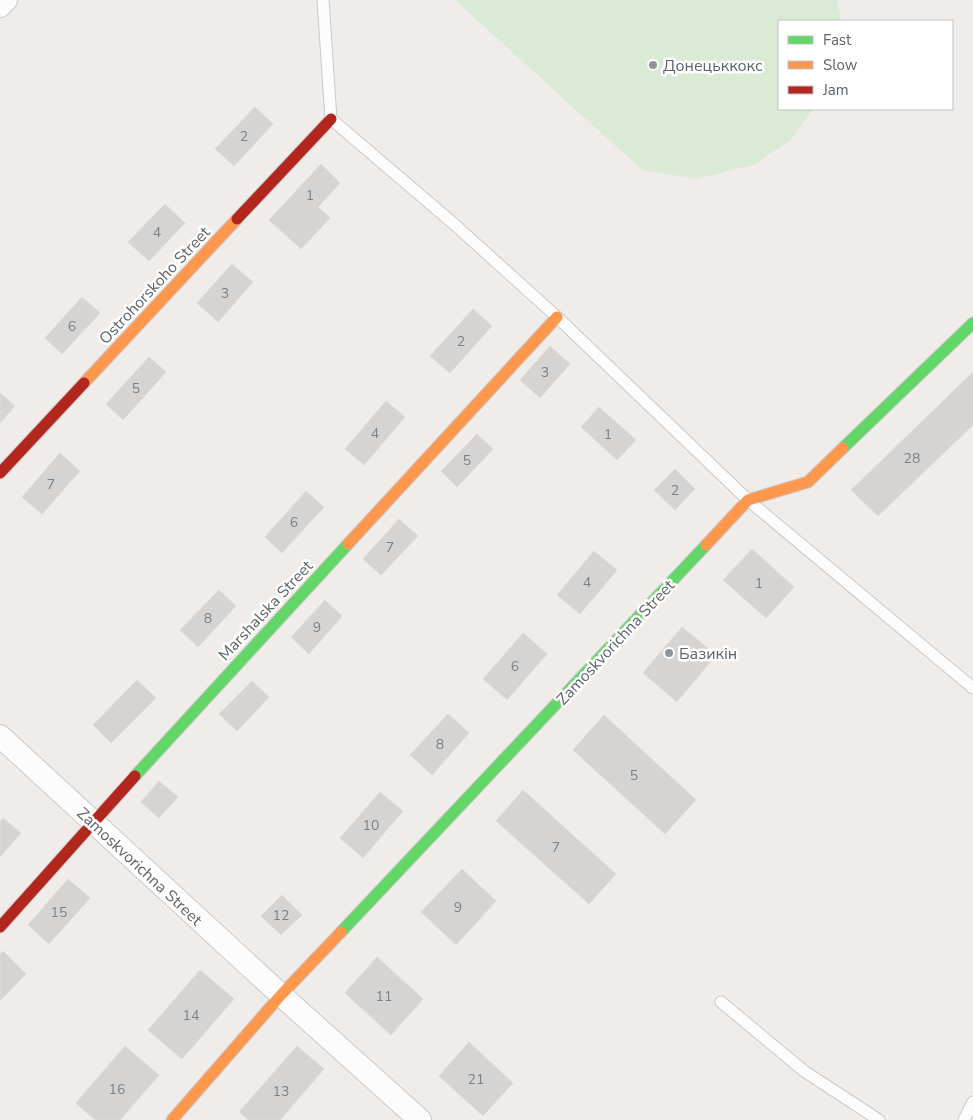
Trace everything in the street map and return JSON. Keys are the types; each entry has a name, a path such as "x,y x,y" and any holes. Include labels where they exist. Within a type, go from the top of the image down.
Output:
{"street":[{"path":"0,6 6,0"},
{"name":"Ostrohorskoho Street","path":"0,473 331,119"},
{"name":"Marshalska Street","path":"0,927 92,822 557,317"},
{"name":"Zamoskvorichna Street","path":"172,1120 281,995 748,500 808,482 973,323"},
{"name":"Zamoskvorichna Street","path":"0,736 281,995 420,1120"}],"lane":[{"path":"323,0 331,119 454,224 557,317 748,500 973,688"},
{"path":"721,1002 804,1071 879,1120"},
{"path":"964,1120 973,1102"}],"green space":[{"name":"Донецьккокс","path":"455,0 837,0 841,20 778,20 778,110 812,110 791,140 753,165 697,179 642,170"}],"building":[{"path":"255,107 273,124 234,166 215,149"},
{"path":"321,164 340,183 318,207 330,218 301,249 269,220"},
{"path":"165,204 185,223 149,261 128,242"},
{"path":"232,264 253,282 218,322 197,303"},
{"path":"82,297 100,313 62,354 45,338"},
{"path":"473,309 492,326 450,373 430,356"},
{"path":"550,346 570,364 540,398 520,380"},
{"path":"149,357 166,372 123,420 106,404"},
{"path":"973,372 973,425 878,516 851,490"},
{"path":"0,393 15,406 0,423"},
{"path":"386,401 405,417 364,465 345,449"},
{"path":"599,407 636,440 617,460 581,427"},
{"path":"477,434 493,449 457,487 441,471"},
{"path":"60,453 80,471 42,514 22,497"},
{"path":"675,469 695,489 675,510 654,490"},
{"path":"306,491 324,507 282,553 265,537"},
{"path":"399,519 418,536 381,575 363,559"},
{"path":"752,549 794,587 766,618 723,580"},
{"path":"594,551 617,570 580,614 557,595"},
{"path":"219,590 236,606 198,647 180,630"},
{"path":"325,600 342,616 309,654 291,637"},
{"path":"682,627 716,655 677,702 643,673"},
{"path":"523,633 547,654 507,700 483,679"},
{"path":"137,680 156,698 111,743 93,725"},
{"path":"252,681 269,697 237,731 219,714"},
{"path":"448,714 469,733 432,775 410,755"},
{"path":"604,715 696,800 665,834 573,750"},
{"path":"159,781 178,797 159,818 141,802"},
{"path":"523,790 616,874 589,904 496,821"},
{"path":"380,792 403,811 363,858 340,838"},
{"path":"3,818 21,833 0,857 0,821"},
{"path":"462,869 496,901 456,945 421,912"},
{"path":"68,879 90,898 49,944 28,925"},
{"path":"282,895 302,915 281,935 261,916"},
{"path":"3,951 26,974 0,1001 0,954"},
{"path":"377,957 423,999 391,1035 345,993"},
{"path":"200,970 234,999 182,1059 148,1030"},
{"path":"469,1042 513,1083 483,1116 439,1076"},
{"path":"125,1046 159,1075 120,1120 95,1120 76,1103"},
{"path":"297,1046 324,1069 280,1120 248,1120 239,1112"}],"traffic: fast":[{"path":"843,448 973,323"},
{"path":"135,776 348,544"},
{"path":"341,932 706,545"}],"traffic: slow":[{"path":"84,383 237,219"},
{"path":"348,544 557,317"},
{"path":"706,545 748,500 808,482 843,448"},
{"path":"172,1120 281,995 341,932"}],"traffic: jam":[{"path":"237,219 331,119"},
{"path":"0,473 84,383"},
{"path":"0,927 135,776"}],"place":[{"name":"Донецьккокс","path":"653,65"},
{"name":"Базикін","path":"669,653"}]}
